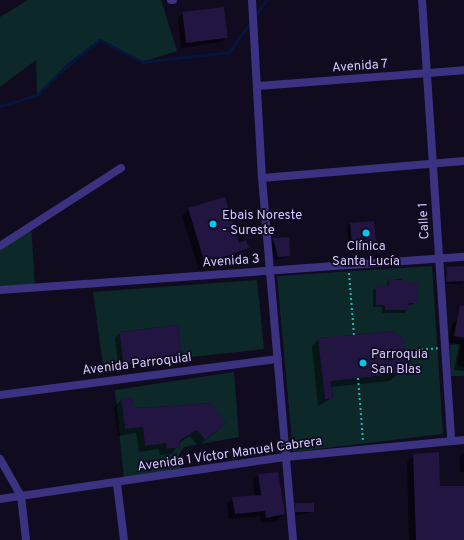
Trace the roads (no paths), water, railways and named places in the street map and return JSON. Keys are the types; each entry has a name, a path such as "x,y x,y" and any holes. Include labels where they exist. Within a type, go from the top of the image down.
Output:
{"street":[{"path":"252,0 262,178 293,540"},
{"name":"Calle 1","path":"422,0 434,164 451,441"},
{"name":"Avenida 7","path":"258,86 464,70"},
{"path":"262,178 464,161"},
{"path":"0,246 121,168"},
{"name":"Avenida 3","path":"0,290 464,257"},
{"name":"Avenida Parroquial","path":"0,395 278,359"},
{"name":"Avenida 1 Víctor Manuel Cabrera","path":"0,499 117,484 285,457 464,440"},
{"path":"0,459 21,496 26,540"},
{"path":"117,484 124,540"}],"waterway":[{"path":"255,16 266,0"},
{"path":"0,106 37,95 67,65 100,40 142,62 229,52 252,20"}],"place":[{"name":"Ebais Noreste - Sureste","path":"213,224"},
{"name":"Clínica Santa Lucía","path":"366,233"},
{"name":"Parroquia San Blas","path":"363,363"}]}
